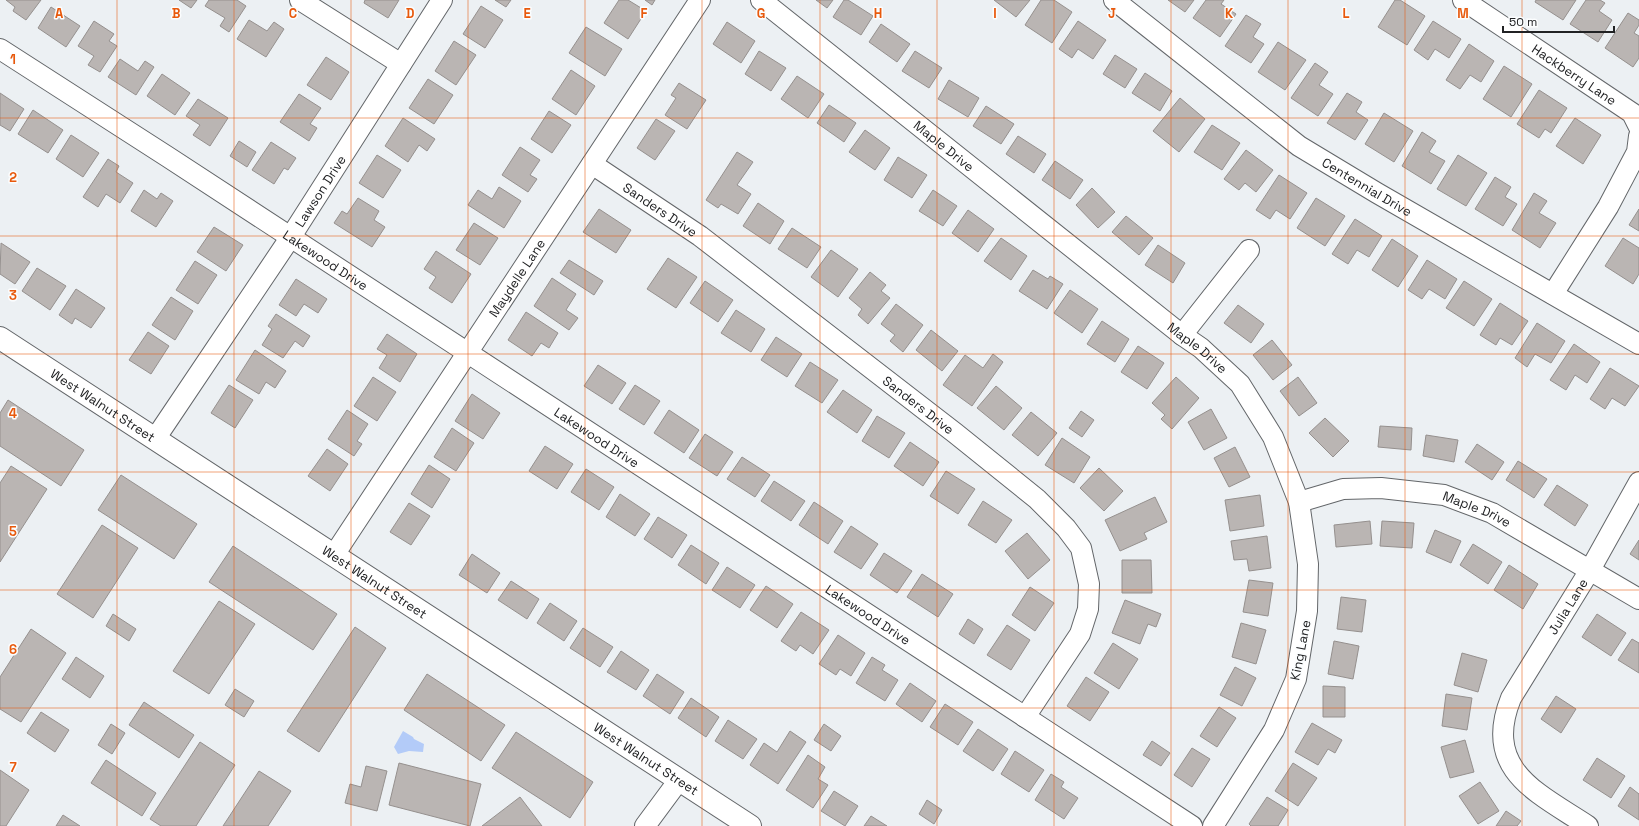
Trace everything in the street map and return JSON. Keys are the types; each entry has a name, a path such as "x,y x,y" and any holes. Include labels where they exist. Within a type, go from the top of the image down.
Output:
{"main road":[{"name":"West Walnut Street","path":"0,338 750,826"}],"street":[{"path":"300,0 401,64"},
{"name":"Lawson Drive","path":"155,439 290,238 442,0"},
{"name":"Maydelle Lane","path":"334,555 700,0"},
{"name":"Maple Drive","path":"761,0 1182,335 1201,348 1240,384 1274,437 1299,502 1343,489 1381,488 1444,495 1492,513 1639,599"},
{"name":"Centennial Drive","path":"1114,0 1299,146 1377,193 1639,344"},
{"name":"Hackberry Lane","path":"1463,0 1632,113 1639,127"},
{"name":"Lakewood Drive","path":"0,50 1192,826"},
{"path":"1553,294 1615,193 1638,152 1639,136"},
{"name":"Sanders Drive","path":"592,164 700,236 955,433 1037,499 1066,528 1081,548 1089,584 1088,609 1080,634 1025,717"},
{"path":"1182,335 1249,250"},
{"name":"Julia Lane","path":"1588,826 1529,787 1512,768 1506,753 1503,733 1503,717 1511,698 1590,570 1639,482"},
{"name":"King Lane","path":"1213,826 1274,730 1296,679 1307,611 1308,564 1299,502"},
{"path":"644,826 679,780"}],"water":[{"path":"403,731 424,744 423,752 409,751 398,754 394,747"}],"building":[{"path":"6,0 41,0 26,20 13,11 15,7"},
{"path":"179,0 197,0 191,8"},
{"path":"209,0 237,0 246,6 229,32 220,26 225,18 205,6"},
{"path":"365,0 399,0 388,18 364,3"},
{"path":"495,0 511,0 506,7"},
{"path":"619,0 628,0 646,11 628,39 604,23"},
{"path":"645,0 655,0 652,5"},
{"path":"816,0 833,0 827,8"},
{"path":"844,0 848,0 873,16 861,35 833,17"},
{"path":"994,0 1030,0 1016,17"},
{"path":"1041,0 1054,0 1072,12 1052,43 1025,25"},
{"path":"1168,0 1194,0 1185,12"},
{"path":"1206,0 1224,0 1221,4 1236,14 1220,37 1193,18"},
{"path":"1395,0 1400,0 1425,16 1407,45 1378,27"},
{"path":"1536,0 1576,0 1563,20 1535,2"},
{"path":"1586,0 1600,0 1605,3 1599,11 1612,20 1598,42 1570,24"},
{"path":"481,6 503,20 485,48 463,34"},
{"path":"51,7 80,26 66,47 38,28"},
{"path":"1628,13 1639,20 1639,25 1634,33 1639,36 1639,58 1633,67 1605,48"},
{"path":"1246,15 1261,24 1253,37 1264,44 1251,63 1225,46"},
{"path":"249,20 267,31 274,22 284,29 266,57 237,39"},
{"path":"94,21 114,34 109,41 117,46 100,72 88,65 94,56 78,46"},
{"path":"1078,21 1106,40 1093,59 1078,49 1072,58 1059,49"},
{"path":"1433,21 1461,39 1449,58 1435,49 1428,60 1414,50"},
{"path":"727,22 755,41 741,63 713,44"},
{"path":"881,24 910,44 897,62 869,42"},
{"path":"586,27 622,49 605,76 569,53"},
{"path":"454,41 476,55 456,85 435,71"},
{"path":"1278,42 1306,60 1285,90 1258,72"},
{"path":"1469,44 1494,61 1481,82 1470,75 1460,89 1446,80"},
{"path":"759,51 786,68 771,91 745,74"},
{"path":"915,51 942,68 929,88 902,71"},
{"path":"1115,55 1137,69 1125,88 1103,74"},
{"path":"326,57 349,72 331,100 307,85"},
{"path":"120,59 138,71 145,61 154,67 136,95 108,77"},
{"path":"1315,63 1328,72 1319,85 1333,94 1318,116 1291,98"},
{"path":"1504,66 1532,84 1511,117 1483,99"},
{"path":"571,70 595,86 576,115 552,99"},
{"path":"1145,73 1172,91 1160,111 1132,93"},
{"path":"162,74 190,93 175,115 147,96"},
{"path":"797,76 824,94 808,118 781,99"},
{"path":"428,79 453,95 434,124 409,108"},
{"path":"949,80 979,98 968,117 938,99"},
{"path":"679,83 706,100 687,129 665,115 676,98 671,95"},
{"path":"1539,90 1567,108 1551,133 1545,129 1539,138 1517,124"},
{"path":"0,93 24,109 10,131 0,125"},
{"path":"1347,93 1362,102 1356,112 1368,120 1355,140 1327,123"},
{"path":"299,94 321,108 310,124 317,128 309,141 280,122"},
{"path":"1180,98 1205,119 1179,152 1153,131"},
{"path":"198,99 228,118 210,146 193,135 200,125 186,116"},
{"path":"829,105 856,123 844,142 817,123"},
{"path":"986,106 1014,124 1001,144 973,126"},
{"path":"33,110 63,130 48,153 18,134"},
{"path":"549,111 571,125 552,153 531,139"},
{"path":"1384,113 1413,131 1394,162 1365,144"},
{"path":"403,118 435,139 427,151 419,145 408,162 385,146"},
{"path":"1575,118 1601,135 1583,164 1556,146"},
{"path":"656,119 675,131 655,160 637,148"},
{"path":"1212,125 1240,143 1222,170 1194,152"},
{"path":"865,130 890,148 875,170 849,152"},
{"path":"1422,132 1436,141 1429,152 1445,161 1431,184 1402,166"},
{"path":"71,135 99,153 83,177 56,159"},
{"path":"1018,136 1046,154 1034,173 1006,154"},
{"path":"239,141 256,152 247,167 230,156"},
{"path":"271,142 296,158 288,170 284,168 274,184 252,170"},
{"path":"520,147 540,160 530,175 537,179 528,192 502,175"},
{"path":"1246,150 1273,170 1256,192 1245,183 1239,190 1224,179"},
{"path":"737,152 753,162 737,185 751,194 738,214 721,204 718,208 706,200"},
{"path":"377,155 401,170 383,198 359,183"},
{"path":"1458,155 1487,173 1466,206 1437,189"},
{"path":"898,157 927,175 912,198 884,180"},
{"path":"108,159 119,166 116,172 133,183 120,203 106,194 98,207 83,197"},
{"path":"1055,161 1083,180 1070,199 1042,180"},
{"path":"1279,175 1307,193 1290,219 1276,210 1270,219 1256,210"},
{"path":"1495,177 1511,187 1505,197 1517,204 1503,226 1475,209"},
{"path":"499,187 521,201 504,228 468,205 478,190 492,199"},
{"path":"1092,188 1115,212 1098,228 1076,205"},
{"path":"144,190 157,199 161,193 173,201 156,227 131,211"},
{"path":"933,190 957,206 943,226 919,211"},
{"path":"1534,193 1547,201 1539,213 1556,223 1540,248 1512,230"},
{"path":"358,198 379,211 374,220 385,227 372,247 334,223 342,211 347,214"},
{"path":"1316,198 1345,216 1325,246 1297,228"},
{"path":"758,203 784,221 770,244 743,226"},
{"path":"599,209 631,230 616,253 583,232"},
{"path":"1639,209 1639,231 1629,225"},
{"path":"968,210 994,229 978,252 952,233"},
{"path":"1126,216 1153,238 1139,255 1112,232"},
{"path":"1355,219 1382,236 1369,257 1357,250 1348,264 1332,254"},
{"path":"474,223 498,238 480,265 456,250"},
{"path":"214,227 243,245 226,271 197,252"},
{"path":"792,228 821,247 807,268 778,249"},
{"path":"1001,238 1027,256 1011,280 984,261"},
{"path":"1623,238 1639,248 1639,274 1633,284 1605,266"},
{"path":"1392,239 1418,256 1398,287 1372,270"},
{"path":"1,243 30,262 15,284 0,274"},
{"path":"1158,245 1185,263 1173,283 1145,265"},
{"path":"831,250 858,269 838,297 811,277"},
{"path":"436,251 471,274 452,303 429,288 436,277 424,269"},
{"path":"668,258 697,277 676,308 647,289"},
{"path":"569,260 603,281 594,295 560,273"},
{"path":"1427,260 1457,279 1445,299 1429,289 1422,299 1408,290"},
{"path":"195,261 217,275 198,304 176,290"},
{"path":"37,268 66,286 50,310 22,291"},
{"path":"1033,270 1048,279 1050,276 1063,284 1047,309 1019,291"},
{"path":"870,272 886,285 881,291 890,298 868,324 858,315 862,309 849,298"},
{"path":"552,278 576,294 566,310 578,318 569,330 534,306"},
{"path":"296,279 327,299 318,313 304,304 296,316 279,305"},
{"path":"705,281 733,300 718,322 690,303"},
{"path":"1464,281 1492,299 1474,326 1446,308"},
{"path":"76,289 105,308 91,328 75,318 72,324 59,315"},
{"path":"1070,290 1098,309 1082,333 1054,313"},
{"path":"171,297 193,311 175,340 152,325"},
{"path":"1500,303 1528,321 1512,345 1500,338 1496,345 1480,335"},
{"path":"896,304 923,325 903,352 890,341 895,335 881,324"},
{"path":"1238,305 1264,324 1251,343 1224,323"},
{"path":"736,310 765,329 751,352 721,333"},
{"path":"526,312 558,333 549,348 541,343 532,356 508,340"},
{"path":"276,314 310,336 303,347 295,341 283,358 262,345 272,329 268,326"},
{"path":"1102,321 1129,339 1115,362 1087,344"},
{"path":"1537,323 1565,341 1551,363 1535,354 1527,367 1515,358"},
{"path":"931,330 958,351 942,371 916,350"},
{"path":"148,332 169,346 151,374 129,360"},
{"path":"387,334 417,354 400,382 379,368 387,355 377,349"},
{"path":"776,337 802,354 787,377 761,360"},
{"path":"1272,340 1292,365 1273,380 1253,355"},
{"path":"1574,344 1600,362 1587,383 1575,375 1566,390 1550,380"},
{"path":"1138,346 1164,363 1147,389 1121,372"},
{"path":"255,350 286,371 275,388 266,382 259,394 236,380"},
{"path":"993,354 1003,362 972,406 943,385 965,355 983,368"},
{"path":"810,362 838,380 822,403 795,386"},
{"path":"598,365 626,383 612,404 584,386"},
{"path":"1610,368 1639,386 1625,406 1612,398 1605,409 1590,399"},
{"path":"373,377 396,392 377,421 354,406"},
{"path":"1176,377 1199,398 1172,429 1161,419 1165,415 1152,403"},
{"path":"1298,377 1317,403 1299,416 1280,391"},
{"path":"229,385 253,400 235,428 211,413"},
{"path":"635,385 660,401 644,425 619,409"},
{"path":"996,386 1022,408 1004,430 977,408"},
{"path":"843,390 872,410 857,433 827,412"},
{"path":"472,394 500,413 483,439 455,421"},
{"path":"8,400 84,450 61,486 0,446 0,413"},
{"path":"1211,409 1227,438 1204,450 1188,422"},
{"path":"347,410 368,424 357,441 362,444 354,456 328,439"},
{"path":"669,410 699,430 684,453 654,433"},
{"path":"1081,411 1094,420 1082,437 1069,428"},
{"path":"1031,412 1057,433 1038,456 1012,435"},
{"path":"877,416 905,433 889,458 862,441"},
{"path":"1325,418 1349,441 1333,457 1309,433"},
{"path":"1380,426 1412,428 1411,450 1378,447"},
{"path":"452,428 474,443 456,471 434,457"},
{"path":"705,434 733,452 717,476 689,458"},
{"path":"1426,435 1458,440 1454,462 1423,456"},
{"path":"1062,438 1090,457 1074,483 1045,465"},
{"path":"910,442 939,462 923,486 894,466"},
{"path":"1477,444 1504,462 1492,480 1465,462"},
{"path":"545,446 573,464 557,489 529,471"},
{"path":"1235,447 1250,477 1229,487 1214,458"},
{"path":"327,449 348,464 330,491 308,476"},
{"path":"742,457 770,475 755,497 727,479"},
{"path":"1518,461 1547,479 1534,498 1506,480"},
{"path":"429,465 450,479 432,508 411,494"},
{"path":"11,466 47,489 0,562 0,483"},
{"path":"1099,468 1123,491 1104,511 1080,488"},
{"path":"586,469 614,487 599,510 571,492"},
{"path":"946,471 975,489 958,514 930,496"},
{"path":"121,475 197,524 174,559 98,510"},
{"path":"774,481 805,501 791,521 761,501"},
{"path":"1557,485 1588,505 1575,526 1544,505"},
{"path":"620,494 650,514 635,536 606,517"},
{"path":"1260,495 1264,526 1230,531 1225,500"},
{"path":"1155,497 1167,522 1144,533 1147,539 1120,551 1105,520"},
{"path":"983,501 1012,520 996,543 968,525"},
{"path":"814,502 843,521 828,544 799,525"},
{"path":"409,503 430,516 411,545 390,532"},
{"path":"658,517 687,535 672,558 644,539"},
{"path":"1370,521 1372,544 1336,547 1334,525"},
{"path":"1382,521 1414,523 1412,548 1380,546"},
{"path":"102,525 138,548 93,618 57,594"},
{"path":"851,526 878,544 861,569 834,552"},
{"path":"1435,530 1461,541 1451,563 1426,552"},
{"path":"1027,533 1050,560 1028,579 1005,551"},
{"path":"1267,536 1271,568 1249,571 1247,559 1234,560 1231,541"},
{"path":"1639,540 1639,560 1630,554"},
{"path":"1473,544 1502,562 1488,584 1460,565"},
{"path":"691,545 719,563 706,584 678,565"},
{"path":"233,546 337,614 313,650 209,582"},
{"path":"884,553 912,571 897,593 870,575"},
{"path":"472,554 500,573 487,593 459,575"},
{"path":"1122,560 1151,560 1152,593 1122,593"},
{"path":"1509,565 1538,584 1523,609 1494,590"},
{"path":"727,567 755,585 740,608 712,590"},
{"path":"922,574 953,594 938,617 907,597"},
{"path":"1249,580 1273,583 1268,616 1243,612"},
{"path":"511,581 539,599 527,619 498,600"},
{"path":"766,586 793,604 777,628 750,610"},
{"path":"1030,587 1054,603 1035,631 1012,615"},
{"path":"1341,597 1366,600 1362,632 1337,629"},
{"path":"1125,600 1161,614 1156,627 1148,624 1140,644 1112,633"},
{"path":"219,601 255,624 209,694 173,671"},
{"path":"550,603 577,621 564,641 537,623"},
{"path":"801,612 829,630 813,654 800,645 796,651 781,641"},
{"path":"113,614 136,629 129,641 106,626"},
{"path":"1597,614 1626,633 1611,656 1582,637"},
{"path":"968,619 983,629 974,644 959,634"},
{"path":"1241,623 1266,630 1256,664 1232,657"},
{"path":"1007,625 1030,640 1011,670 987,655"},
{"path":"355,627 386,648 319,752 287,731"},
{"path":"583,628 613,647 600,667 570,648"},
{"path":"31,629 66,653 21,722 0,709 0,677"},
{"path":"838,635 865,653 851,676 840,669 836,675 819,664"},
{"path":"1632,639 1639,643 1639,673 1618,660"},
{"path":"1334,641 1359,646 1353,679 1328,674"},
{"path":"1113,643 1138,659 1119,689 1094,673"},
{"path":"621,651 649,670 636,690 607,672"},
{"path":"1462,653 1487,660 1478,692 1454,685"},
{"path":"76,657 104,676 90,698 62,679"},
{"path":"872,657 885,665 882,670 898,680 885,701 856,683"},
{"path":"1235,667 1256,678 1242,706 1220,695"},
{"path":"427,674 505,725 481,761 404,710"},
{"path":"657,674 684,692 670,714 643,696"},
{"path":"1086,677 1109,692 1090,721 1067,706"},
{"path":"910,683 936,701 922,722 896,704"},
{"path":"1323,686 1345,687 1345,717 1323,717"},
{"path":"235,689 254,701 244,717 225,705"},
{"path":"1446,694 1472,698 1467,730 1442,726"},
{"path":"1556,696 1576,709 1561,733 1541,719"},
{"path":"691,698 719,717 706,737 678,718"},
{"path":"144,702 194,735 179,758 129,725"},
{"path":"945,704 973,722 958,745 930,727"},
{"path":"1219,707 1236,718 1217,747 1200,736"},
{"path":"41,712 69,730 55,752 27,733"},
{"path":"728,720 757,739 743,759 715,741"},
{"path":"1312,723 1342,740 1335,753 1328,749 1318,765 1295,752"},
{"path":"111,724 125,733 112,754 98,745"},
{"path":"824,724 841,736 831,751 814,740"},
{"path":"978,729 1008,749 993,771 963,751"},
{"path":"790,731 806,742 778,784 750,765 764,743 777,752"},
{"path":"516,732 593,782 570,818 492,768"},
{"path":"1465,740 1474,772 1450,778 1441,747"},
{"path":"1152,741 1170,753 1161,766 1143,755"},
{"path":"200,742 235,765 196,826 161,826 150,819"},
{"path":"1192,748 1210,759 1192,787 1174,775"},
{"path":"1015,751 1044,770 1029,792 1001,774"},
{"path":"808,755 825,767 818,779 828,785 813,808 786,790"},
{"path":"1597,758 1625,776 1611,798 1583,780"},
{"path":"106,760 156,793 142,816 91,783"},
{"path":"399,763 481,784 470,826 389,805"},
{"path":"1293,763 1317,778 1298,806 1275,791"},
{"path":"366,766 387,771 377,811 345,803 350,784 361,787"},
{"path":"0,770 29,790 6,826 0,826"},
{"path":"259,771 291,791 268,826 223,826"},
{"path":"1051,774 1064,782 1061,787 1078,798 1064,819 1035,800"},
{"path":"1480,782 1499,811 1478,824 1459,796"},
{"path":"1630,787 1639,794 1639,820 1618,806"},
{"path":"834,791 858,806 845,826 821,811"},
{"path":"520,797 542,826 482,826"},
{"path":"1267,797 1288,810 1278,826 1251,826 1249,824"},
{"path":"927,800 942,810 934,824 919,814"},
{"path":"1506,811 1521,821 1517,826 1496,826"},
{"path":"63,815 80,826 56,826"},
{"path":"871,816 887,826 864,826"}]}
